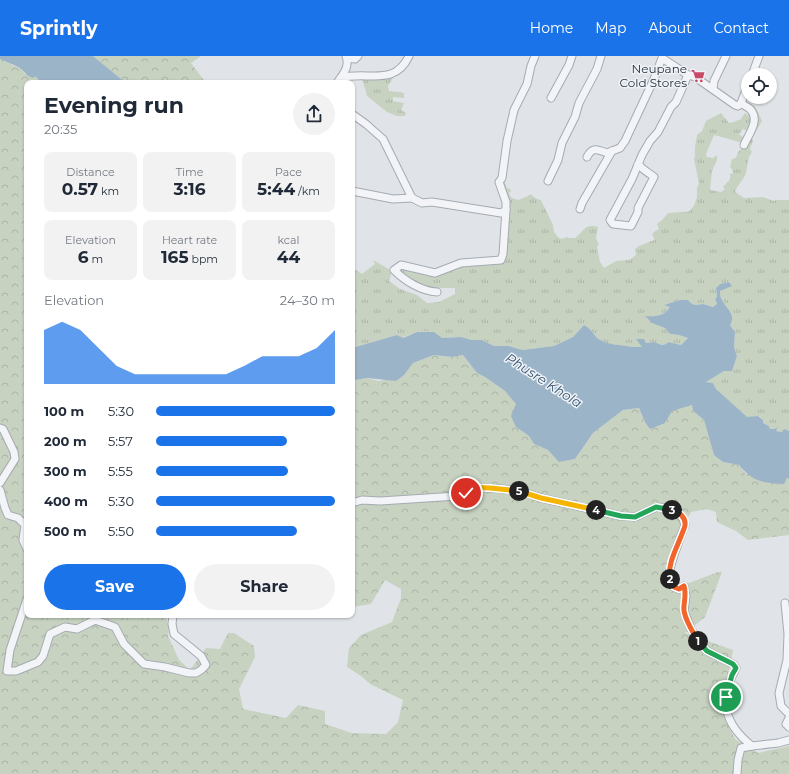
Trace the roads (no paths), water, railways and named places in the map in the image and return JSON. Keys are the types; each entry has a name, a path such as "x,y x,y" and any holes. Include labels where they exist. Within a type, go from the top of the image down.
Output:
{"street":[{"path":"339,80 348,64 346,57 355,59 358,56"},
{"path":"339,80 351,75 391,75 405,65 409,56"},
{"path":"437,292 419,289 394,270 401,264 435,273 461,263 501,260 503,254 506,202 499,182 502,178 514,110 527,84 535,56"},
{"path":"551,98 569,65 572,56"},
{"path":"548,181 558,160 562,143 574,117 578,103 593,78 601,56"},
{"path":"713,89 714,80 726,56"},
{"path":"755,68 759,56"},
{"path":"588,157 590,151 594,150 608,153 620,148 625,141 654,79 661,57 688,75 695,77 735,105 738,106 741,103"},
{"path":"638,164 644,171 654,177 630,226 613,224 610,220 632,179 638,164 650,141 658,132 670,107 676,102 688,75"},
{"path":"743,104 750,108 754,119 754,126 744,146"},
{"path":"355,116 383,139 412,198"},
{"path":"580,209 612,151"},
{"path":"355,192 393,199 412,198 422,203 432,202 501,213 506,210"},
{"path":"0,428 3,429 16,459 0,484"},
{"path":"355,502 362,500 380,501 457,496 466,493 470,487 481,487 518,490 541,498 621,516 635,517 656,507 678,511 684,519 685,525 669,572 670,578 674,587 679,589 684,586 686,596 684,611 691,629 699,642 707,651 733,664 736,668 732,675 726,697 727,712 730,722 741,737 752,746"},
{"path":"0,490 8,515 18,518 24,524"},
{"path":"24,532 24,542"},
{"path":"785,603 788,634 787,660 779,693 781,706 789,714"},
{"path":"24,608 10,650 7,670 16,671 38,662 43,656 50,634 65,627 77,629 95,620 116,627 124,644 144,664 196,673 206,664 201,656 174,634 173,618"},
{"path":"789,718 786,724 789,728"},
{"path":"737,774 741,748 789,740"}],"water":[{"path":"0,56 93,56 122,80 39,80 35,76 34,78 30,77 23,70 0,59"},
{"name":"Phusre Khola","path":"729,282 732,286 720,291 720,295 732,317 730,325 735,332 734,347 737,356 732,371 724,371 706,382 713,383 716,389 747,417 758,416 763,420 763,423 769,426 770,429 778,427 776,431 782,432 784,429 789,431 789,479 787,478 784,484 764,482 754,478 744,471 739,465 723,462 714,455 704,420 693,411 692,405 672,411 665,423 650,429 639,408 623,410 593,433 575,459 559,462 548,450 534,444 529,436 516,427 511,416 516,404 505,391 477,373 463,355 452,357 434,355 413,363 404,375 396,381 367,378 355,379 355,347 397,335 403,338 417,332 434,332 442,338 461,337 472,340 482,340 494,346 509,346 522,350 554,346 573,337 584,325 599,339 610,344 642,347 636,339 644,339 646,343 654,342 662,345 668,342 681,345 688,338 670,334 665,328 652,323 645,316 656,316 662,314 670,307 664,305 680,300 688,300 692,304 703,304 713,307 717,304 715,299 717,297 716,288 720,284"}],"place":[{"name":"Neupane Cold Stores","path":"698,76"}]}
